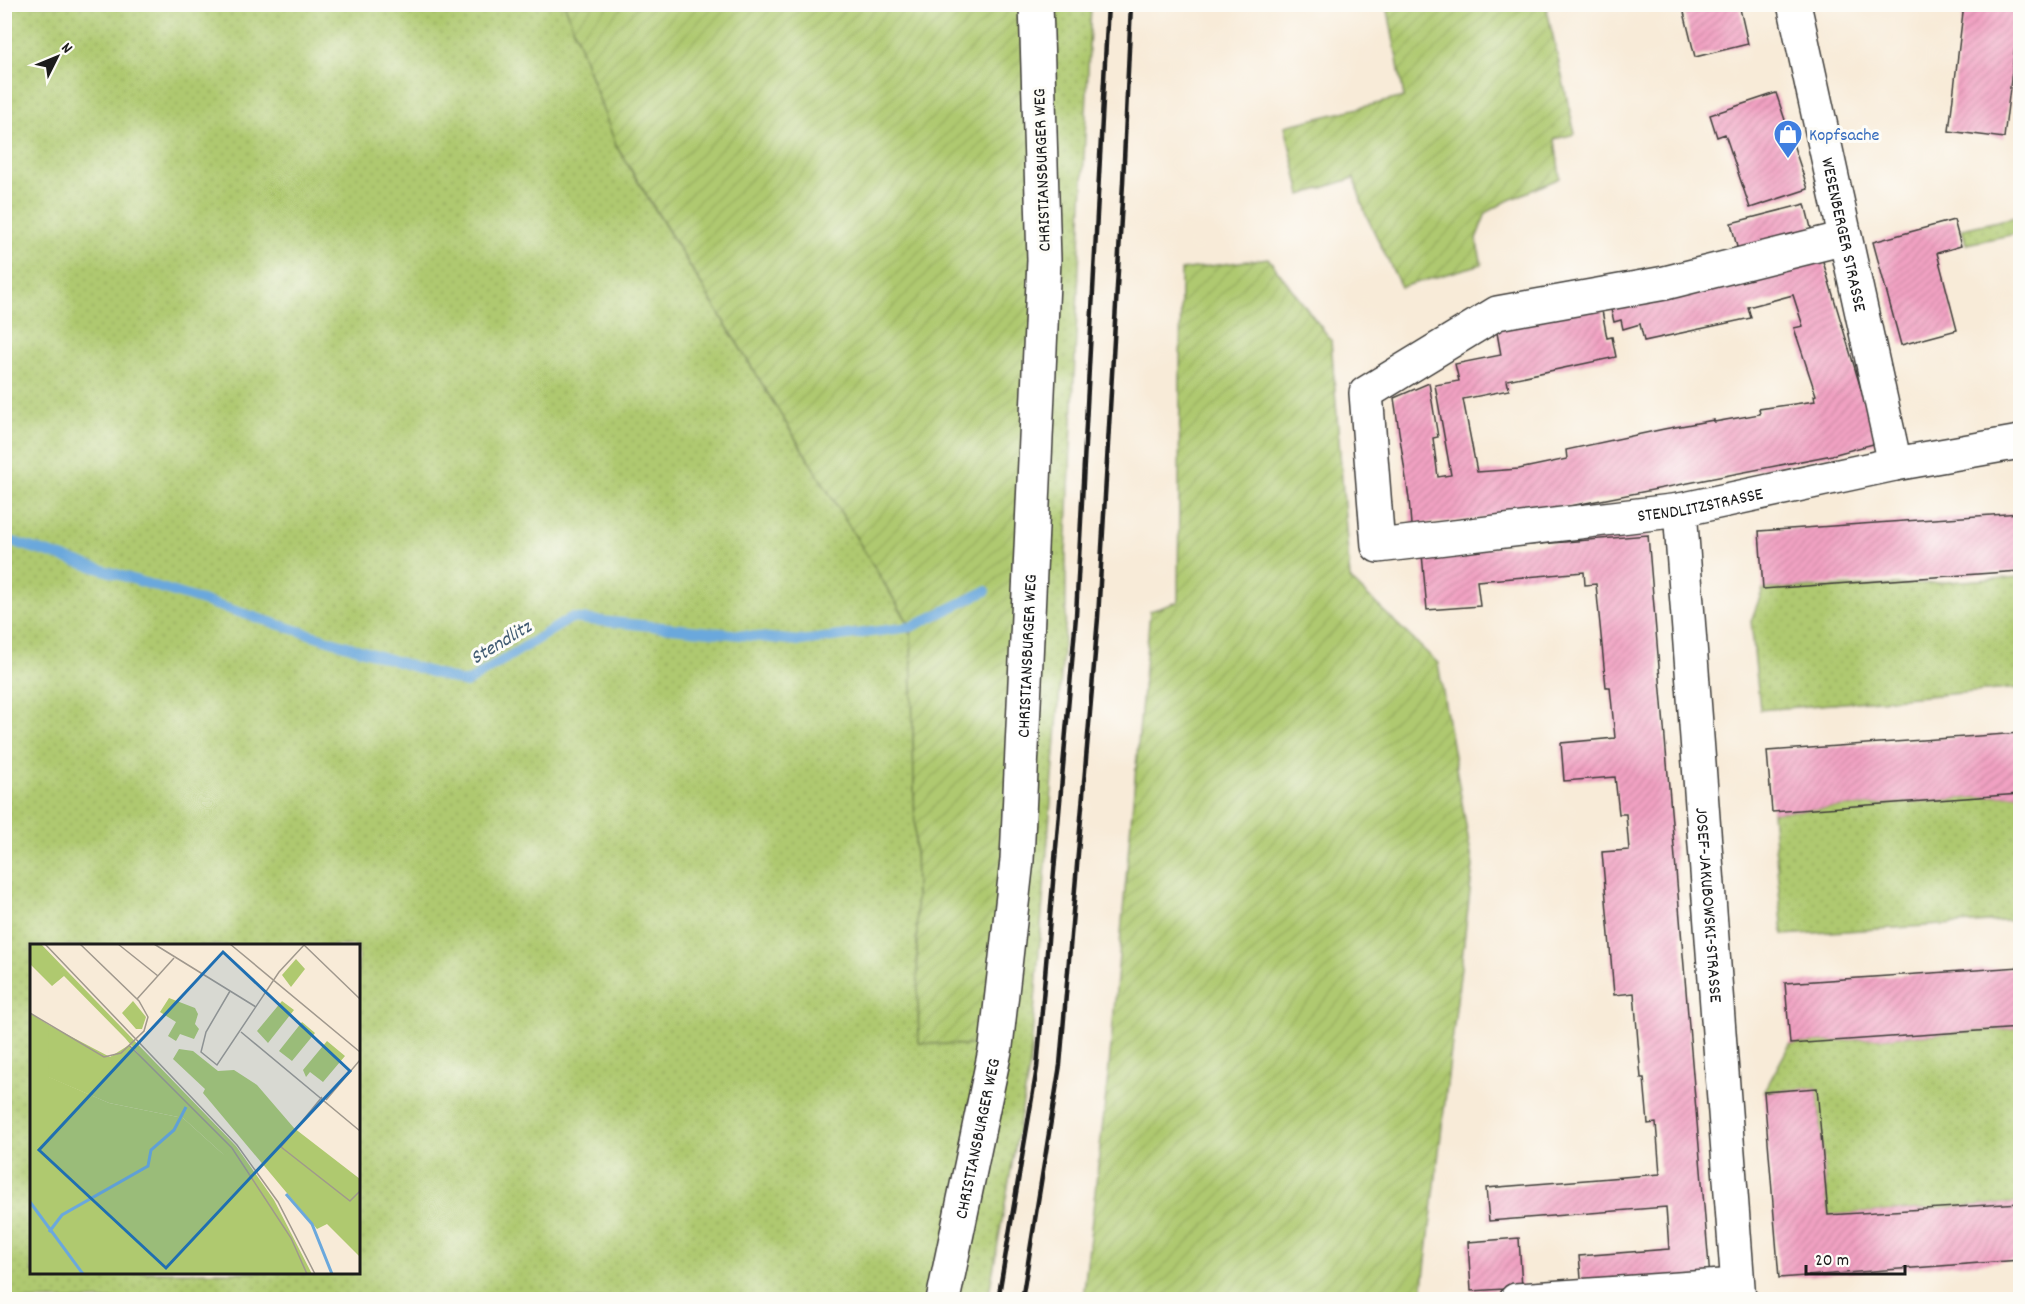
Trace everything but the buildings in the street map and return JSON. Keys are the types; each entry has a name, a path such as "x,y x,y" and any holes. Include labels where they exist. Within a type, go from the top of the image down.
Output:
{"street":[{"name":"CHRISTIANSBURGER WEG","path":"943,1299 996,1046 1017,860 1044,260 1036,4"},
{"name":"WESENBERGER STRASSE","path":"1794,4 1895,464"},
{"name":"STENDLITZSTRASSE","path":"1845,238 1665,283 1497,313 1366,393 1378,546 1680,510 1895,464 2020,442"},
{"name":"JOSEF-JAKUBOWSKI-STRASSE","path":"1680,510 1738,1292"},
{"path":"1516,1299 1738,1292"}],"green space":[{"path":"5,5 565,5 616,146 911,627 919,1043 996,1046 1036,5 1091,5 1066,555 1066,614 1030,1064 988,1299 5,1300"},
{"path":"565,5 1036,5 1044,260 996,1046 919,1043 911,627 616,145"},
{"path":"1387,5 1546,5 1575,134 1555,139 1560,178 1507,201 1486,213 1476,239 1482,264 1401,287 1365,213 1354,178 1301,195 1285,126 1404,97"},
{"path":"2020,216 2020,233 1966,244 1962,229"},
{"path":"1268,258 1331,340 1350,579 1438,663 1473,866 1423,1286 1425,1299 1083,1299 1109,1067 1150,611 1178,602 1181,270"},
{"path":"2020,577 2020,688 1760,710 1751,621 1763,589 1919,584"},
{"path":"2020,794 2020,920 1783,935 1772,812"},
{"path":"2020,1028 2020,1203 1828,1215 1817,1088 1764,1092 1790,1044"}],"waterway":[{"name":"Stendlitz","path":"4,539 466,683 571,618 800,641 911,627 986,591"}],"railway":[{"path":"998,1300 1037,1068 1076,616 1108,4"},
{"path":"1022,1300 1060,1065 1098,618 1131,4"}],"place":[{"name":"Kopfsache","path":"1788,160"}]}
